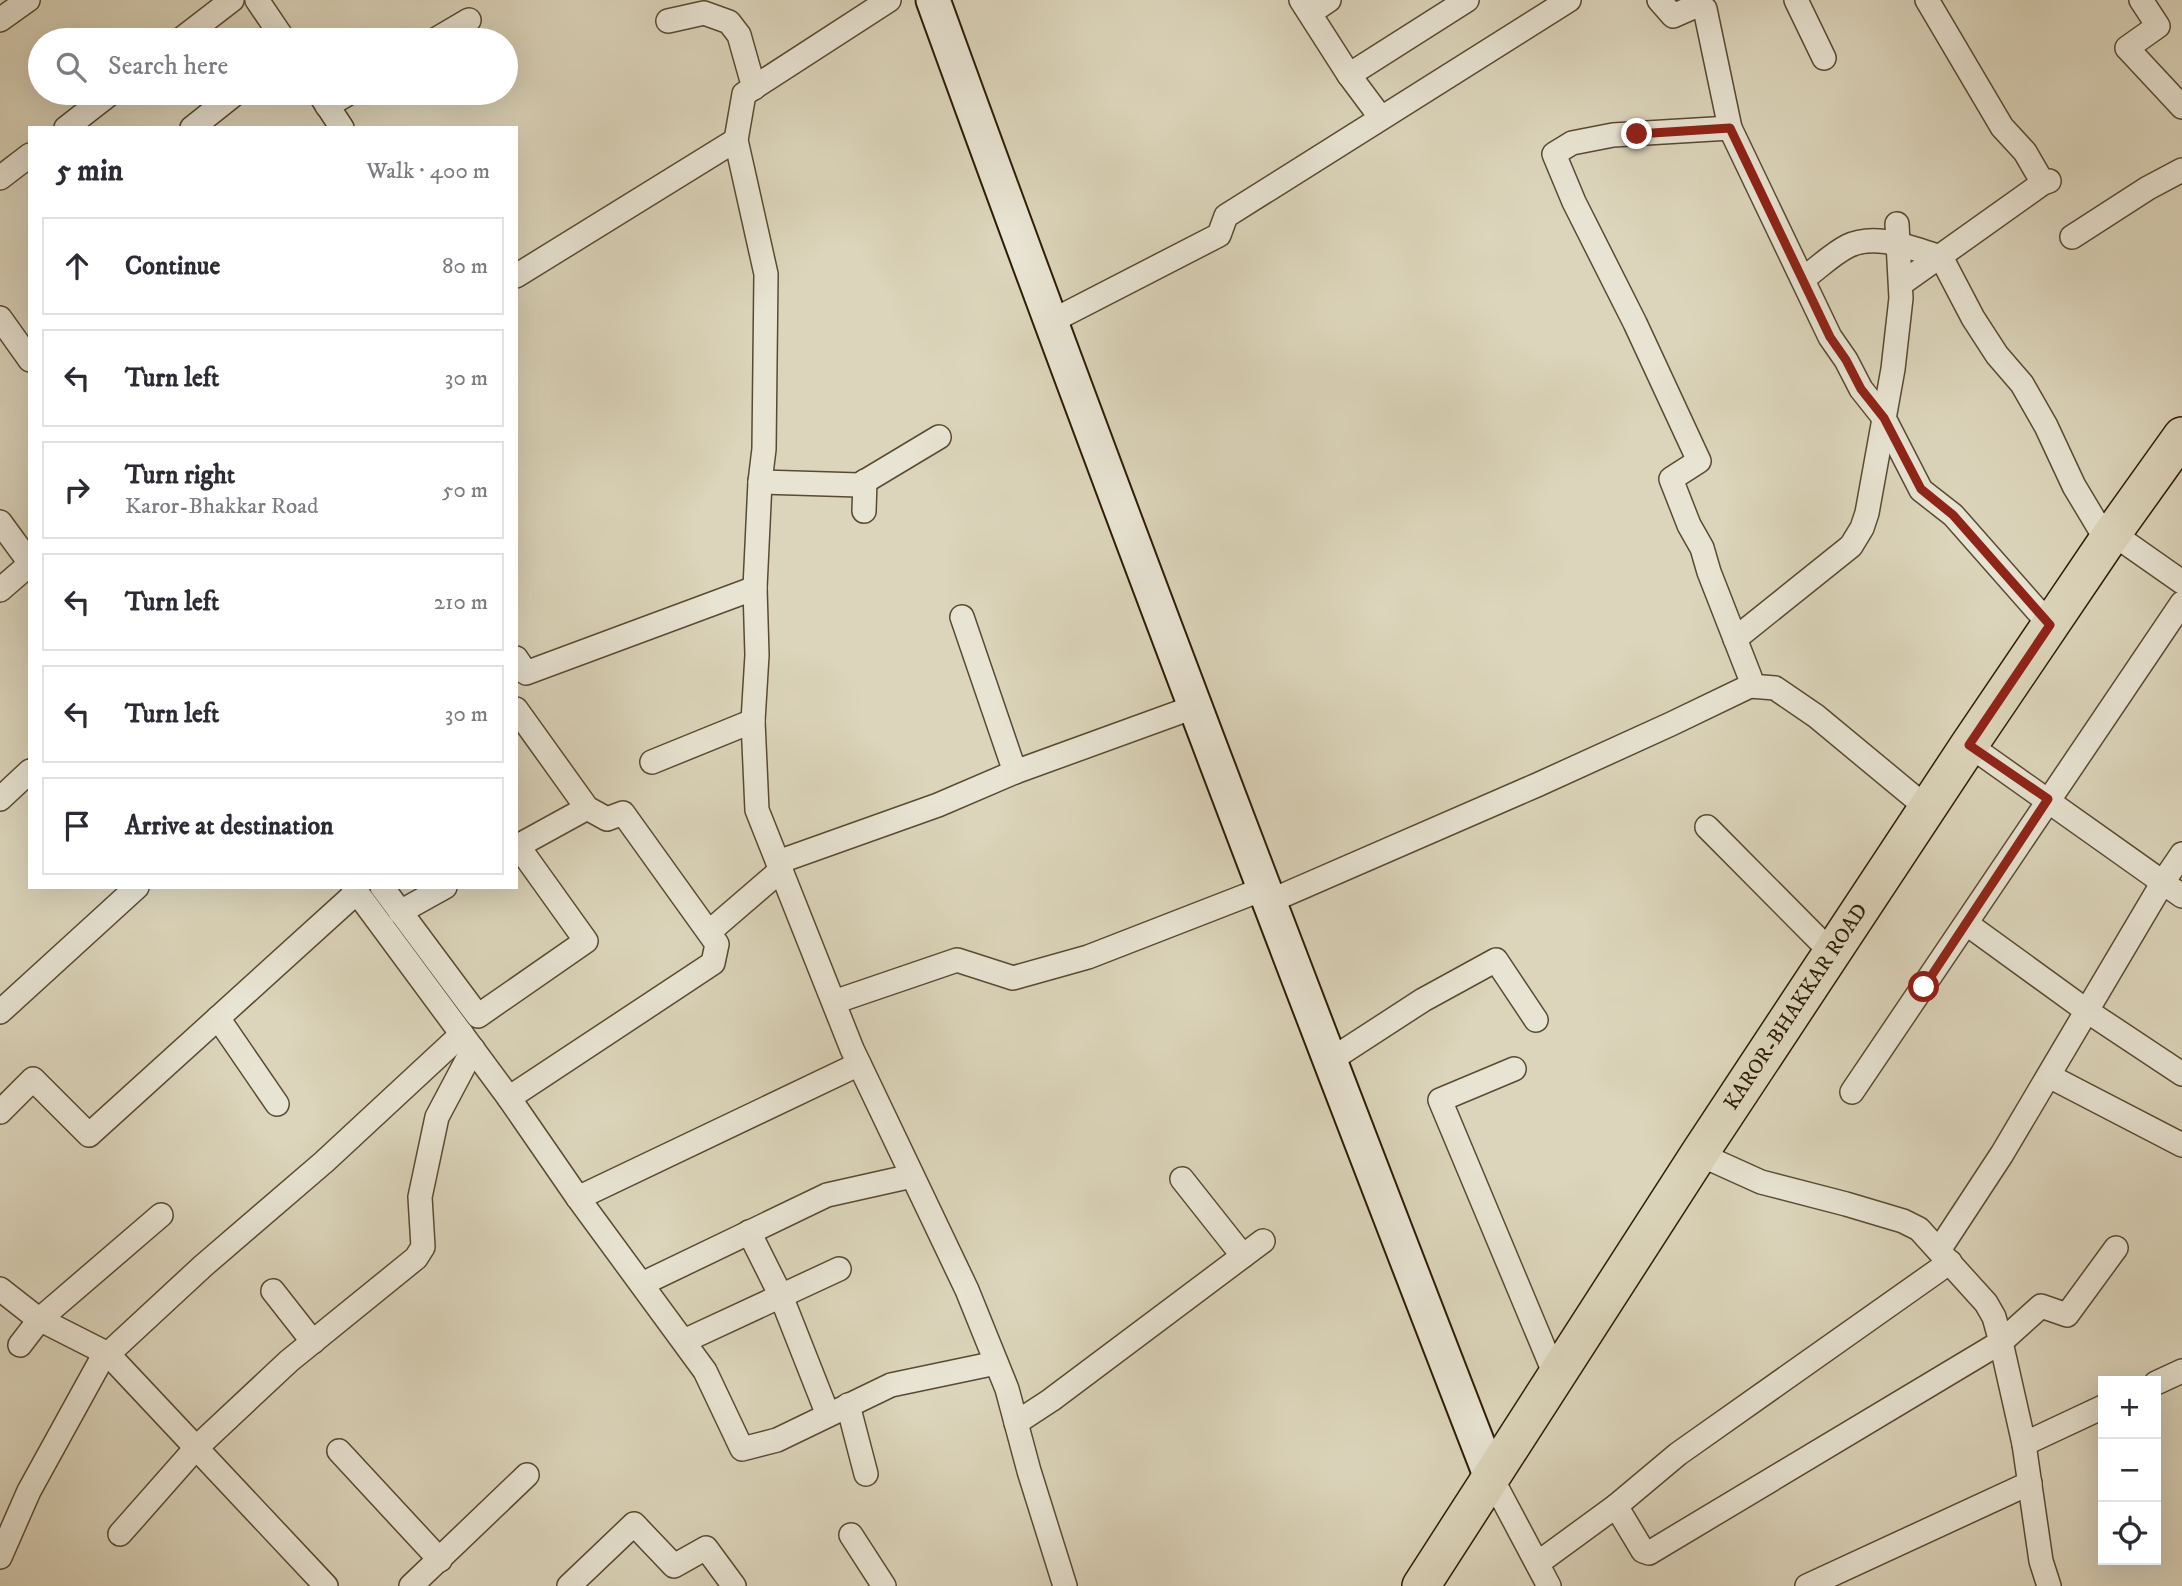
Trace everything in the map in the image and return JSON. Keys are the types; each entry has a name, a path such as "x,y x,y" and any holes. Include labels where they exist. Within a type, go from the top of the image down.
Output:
{"main road":[{"path":"933,0 1050,322 1265,896 1490,1475"},
{"name":"KAROR-BHAKKAR ROAD","path":"1421,1586 1467,1517 1490,1475 1927,808 2110,537 2182,436"}],"street":[{"path":"0,20 28,0"},
{"path":"196,28 232,0"},
{"path":"257,0 276,28"},
{"path":"889,0 744,94 736,140 766,274 764,449 755,588 757,655 753,721 757,810 859,1064 967,1290 1007,1389 1065,1586"},
{"path":"1329,0 1305,7 1349,75 1381,118"},
{"path":"1349,75 1467,0"},
{"path":"1050,322 1219,235 1226,216 1569,0"},
{"path":"1659,0 1673,16 1702,3 1730,128 1830,337 1861,389 1884,418 1921,489 1953,515 2050,625"},
{"path":"1796,0 1824,58"},
{"path":"1901,284 2046,182 2025,152 2002,127 1927,0"},
{"path":"2141,0 2158,26 2127,48 2182,107"},
{"path":"668,21 704,13 729,22 739,35 754,88"},
{"path":"455,28 469,20"},
{"path":"68,126 95,105"},
{"path":"195,126 221,105"},
{"path":"327,105 341,126"},
{"path":"1730,128 1613,135 1572,143 1554,154 1574,202 1635,323 1699,461 1671,479 1689,525 1702,548 1750,677 1750,686"},
{"path":"518,275 736,140"},
{"path":"0,178 28,157"},
{"path":"2072,237 2148,188 2182,170"},
{"path":"1803,279 1846,247 1860,241 1879,241 1898,234 1941,257 1973,318 1997,355 2022,384 2046,426 2074,486 2110,537 2182,582"},
{"path":"1735,639 1851,546 1862,528 1893,369 1901,298 1898,234"},
{"path":"0,317 28,357"},
{"path":"760,482 859,485 939,437"},
{"path":"864,511 865,481"},
{"path":"0,522 28,561"},
{"path":"0,590 28,566"},
{"path":"518,661 526,673 755,588"},
{"path":"1852,1091 2182,603"},
{"path":"962,617 1015,772"},
{"path":"834,1002 957,960 1013,978 1088,957 1265,896 1537,785 1750,686 1775,688 1816,716 1927,808"},
{"path":"709,932 780,866 1015,772 1194,707"},
{"path":"509,1098 713,963 717,944 623,813 607,819 587,808 518,712"},
{"path":"652,762 753,721"},
{"path":"1969,745 2182,896"},
{"path":"0,799 28,773"},
{"path":"518,846 587,808"},
{"path":"1707,827 1832,953"},
{"path":"383,889 478,1016 586,941 518,848"},
{"path":"1538,1563 1616,1506 1678,1454 1945,1256 2002,1154 2182,854"},
{"path":"0,1012 134,889"},
{"path":"400,912 441,889"},
{"path":"0,1112 33,1079 89,1135 355,890 705,1370 742,1448 777,1440 891,1385 996,1363"},
{"path":"1967,924 2087,1011 2182,1074"},
{"path":"1329,1061 1423,1000 1496,960 1536,1020"},
{"path":"218,1018 277,1104"},
{"path":"120,1534 195,1449 289,1361 416,1258 423,1247 420,1196 437,1117 467,1042"},
{"path":"0,1557 29,1491 106,1353 203,1266 467,1042"},
{"path":"578,1198 859,1064"},
{"path":"1514,1069 1440,1100 1556,1377"},
{"path":"2049,1076 2182,1145"},
{"path":"1699,1154 1761,1182 1903,1221 1919,1229 1986,1303 1994,1317 2001,1342 2024,1444 2041,1561 2049,1586"},
{"path":"642,1284 827,1195 912,1176"},
{"path":"1182,1180 1243,1256"},
{"path":"20,1345 40,1319 160,1215"},
{"path":"749,1232 838,1410 866,1474"},
{"path":"1016,1423 1051,1400 1264,1241"},
{"path":"1616,1506 1643,1551 1648,1553 2001,1342 2041,1306 2067,1315 2116,1248"},
{"path":"684,1341 839,1269"},
{"path":"0,1289 40,1319 106,1353 326,1586"},
{"path":"273,1291 313,1342"},
{"path":"2161,1381 2182,1371"},
{"path":"2024,1444 2098,1409"},
{"path":"339,1451 440,1559"},
{"path":"411,1586 527,1475"},
{"path":"1490,1475 1549,1586"},
{"path":"1807,1586 2030,1483"},
{"path":"569,1586 634,1524 674,1566 706,1548 734,1586"},
{"path":"852,1535 884,1586"}],"route":[{"path":"1637,134 1730,128 1830,337 1861,389 1884,418 1921,489 1953,515 2050,625 1969,745 2048,799 1924,987"}]}
